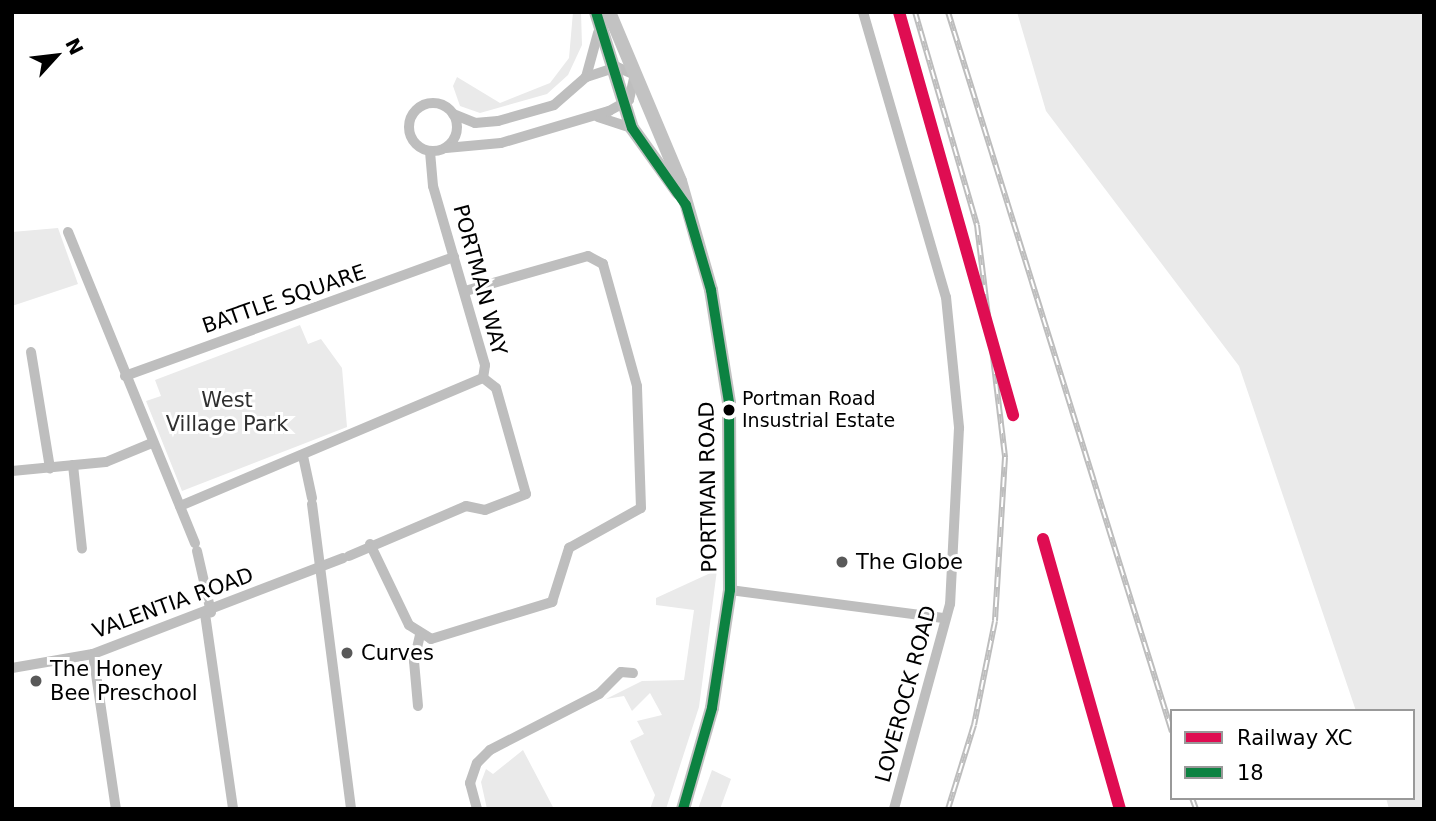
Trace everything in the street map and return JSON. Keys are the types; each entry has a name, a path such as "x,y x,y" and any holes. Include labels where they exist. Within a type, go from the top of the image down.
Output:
{"street":[{"name":"PORTMAN ROAD","path":"596,12 598,33 632,128 686,205"},
{"name":"PORTMAN ROAD","path":"609,12 686,205 711,290 729,403 730,590 712,708 683,809"},
{"name":"LOVEROCK ROAD","path":"863,12 951,327 960,469 936,669 894,809"},
{"path":"586,77 598,33"},
{"path":"610,68 635,75 625,104 594,116 501,144 430,151 411,136 413,115 430,104 475,123 533,113 561,101 586,77 610,68"},
{"path":"446,148 456,136 453,114"},
{"path":"594,116 632,128"},
{"name":"PORTMAN WAY","path":"430,151 454,257 485,365 483,378 496,388 526,494"},
{"path":"68,232 172,499 180,506 196,547 208,613 233,809"},
{"path":"370,544 399,609 420,635 431,639 552,602 569,548 641,508 637,386 603,264 588,256 465,291"},
{"name":"BATTLE SQUARE","path":"125,376 324,309 454,257"},
{"path":"31,352 50,468"},
{"path":"180,506 483,378"},
{"path":"12,471 106,462 152,443"},
{"path":"303,456 312,501 316,570 351,809"},
{"path":"73,465 82,549"},
{"name":"VALENTIA ROAD","path":"12,668 93,654 208,613 466,506 485,510 526,494"},
{"path":"730,590 943,618"},
{"path":"418,706 414,668 420,635"},
{"path":"93,654 116,809"},
{"path":"477,809 470,783 477,763 490,750 598,694 621,672 633,673"}],"green space":[{"path":"573,12 581,12 582,45 568,75 547,94 480,113 460,106 453,86 457,77 500,103 550,83 569,58"},
{"path":"1017,12 1424,12 1424,809 1389,809 1387,800 1415,800 1415,709 1355,709 1239,366 1046,111"},
{"path":"58,228 78,284 12,306 12,232"},
{"name":"West Village Park","path":"300,325 308,344 321,339 342,368 347,427 182,491 146,401 161,396 155,380"},
{"path":"717,570 699,707 666,809 650,809 655,795 630,741 644,734 637,721 662,715 650,693 632,711 624,696 606,699 642,681 684,680 694,610 656,605 656,598"},
{"path":"523,750 554,809 487,809 481,782 486,769 493,774"},
{"path":"712,770 731,779 720,809 698,809"}],"railway":[{"path":"915,12 977,225 1005,457 995,621 974,725 948,809"},
{"path":"948,12 1170,726"},
{"path":"1193,800 1196,809"}],"rail line":[{"name":"XC","path":"899,12 1013,415"},
{"name":"XC","path":"1043,539 1120,809"}],"transit line":[{"name":"18","path":"596,12 632,128 686,205 711,290 729,403 730,590 712,708 683,809"}],"place":[{"name":"Portman Road Insustrial Estate","path":"729,410"},
{"name":"The Globe","path":"842,562"},
{"name":"Curves","path":"347,653"},
{"name":"The Honey Bee Preschool","path":"36,681"}]}
